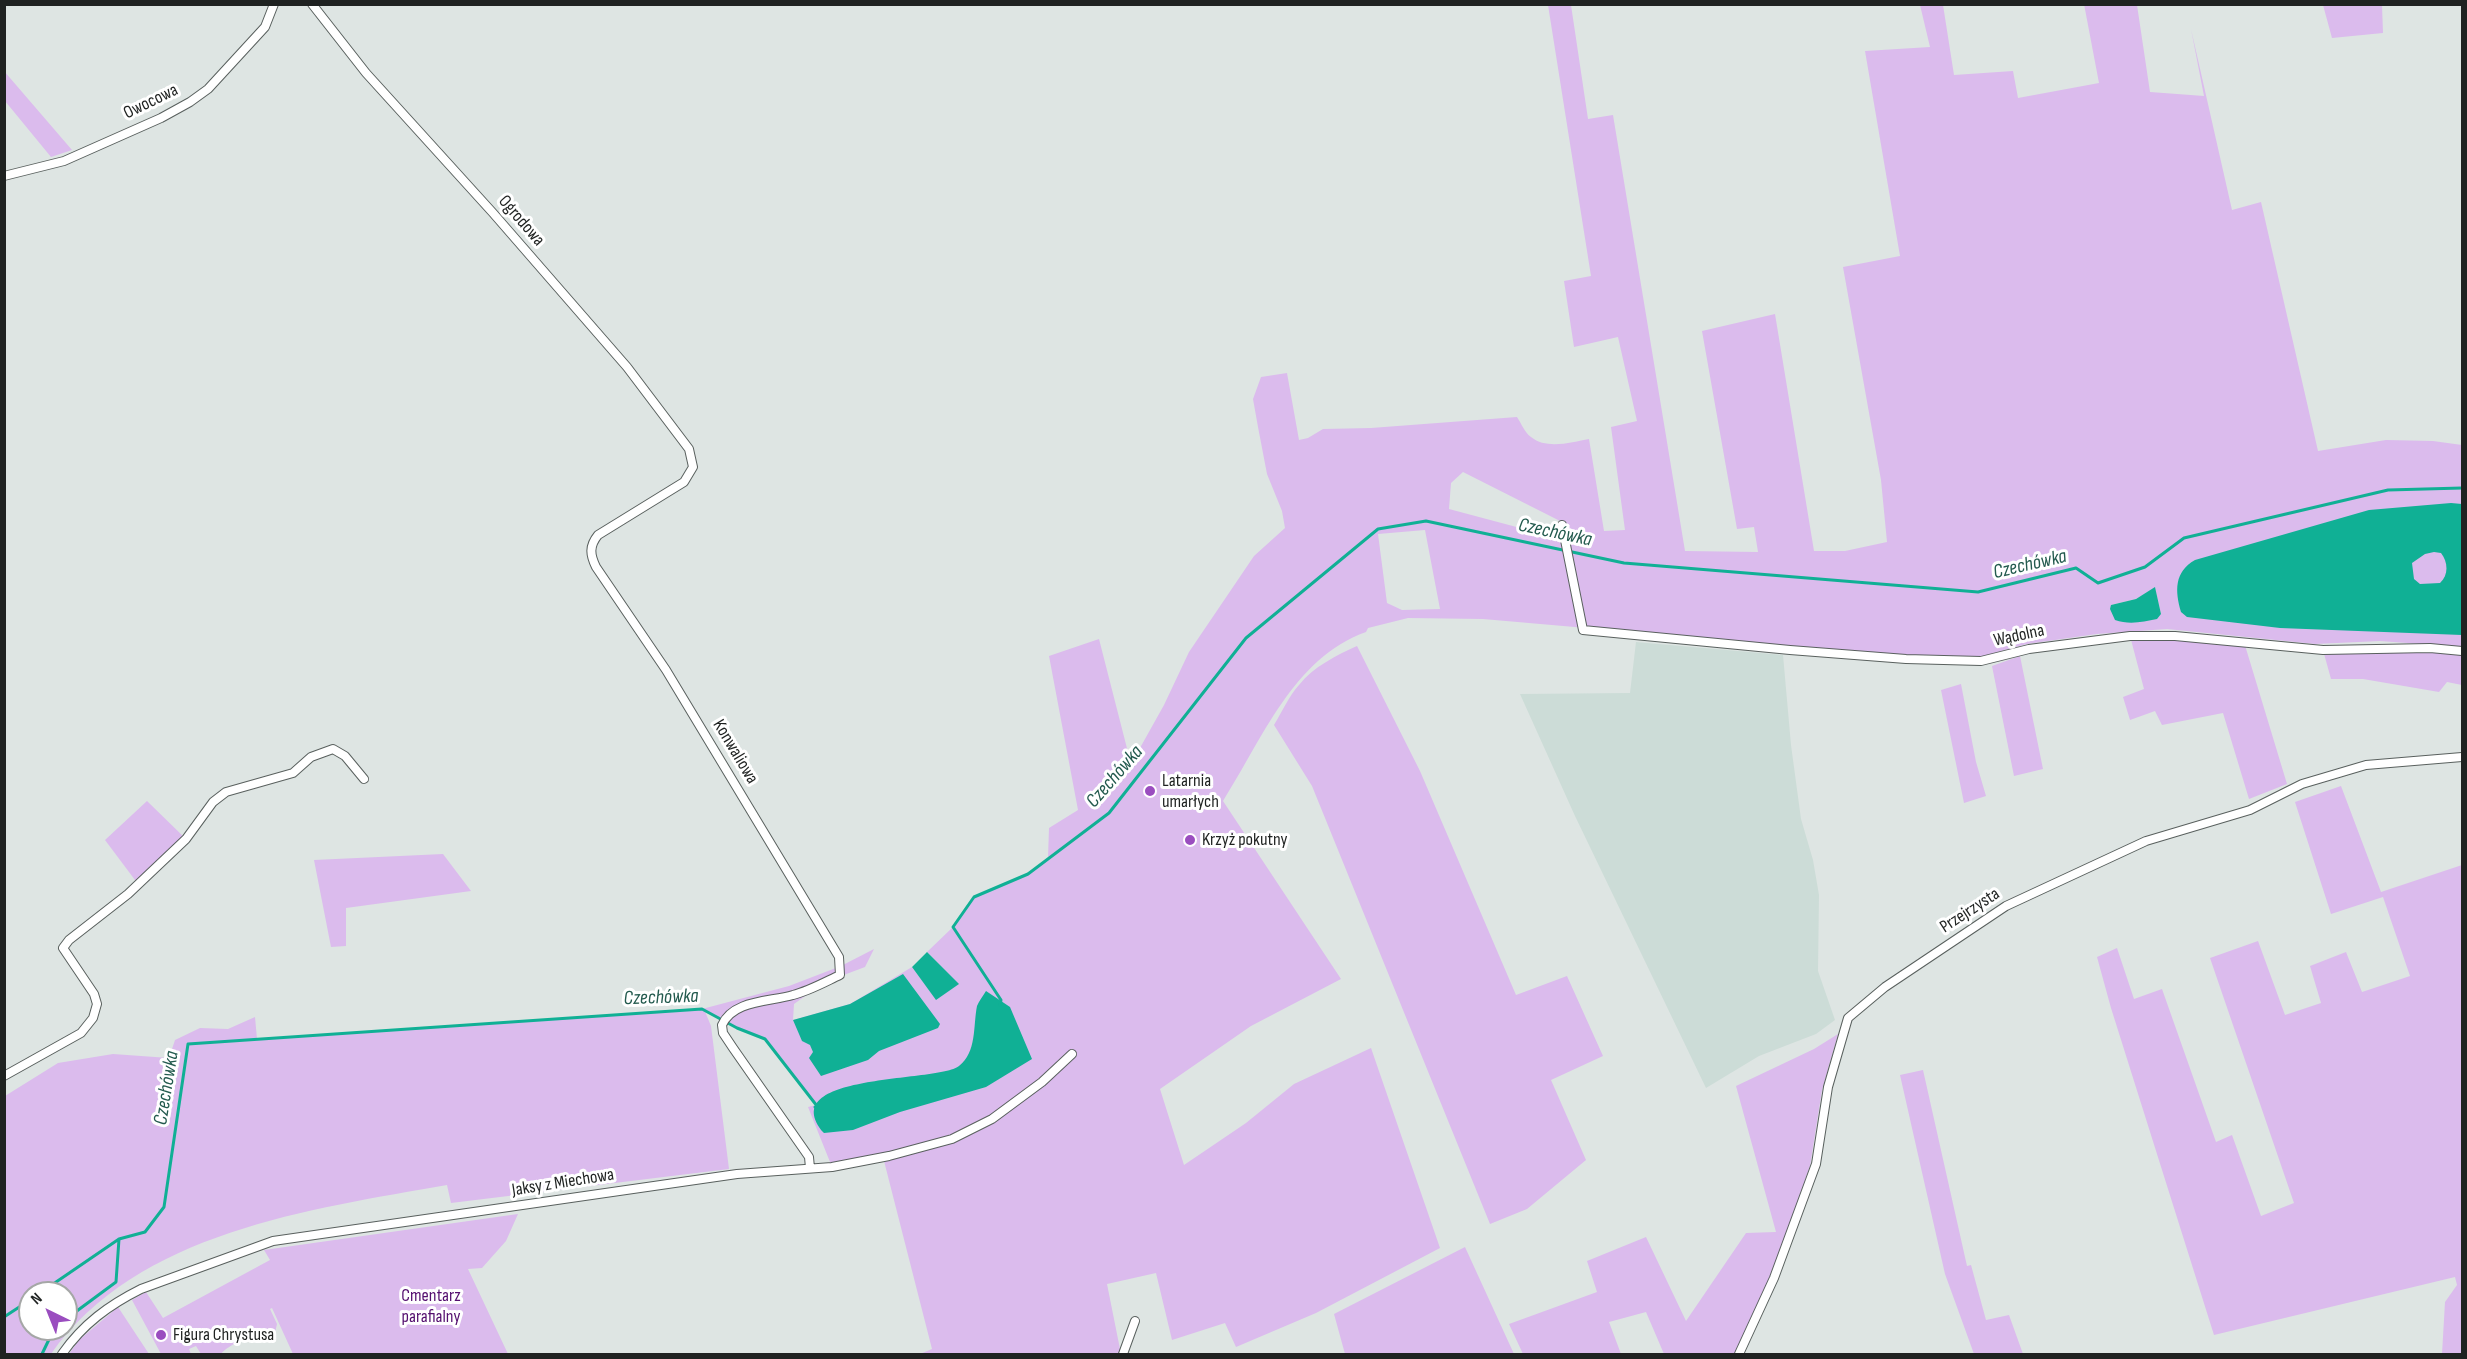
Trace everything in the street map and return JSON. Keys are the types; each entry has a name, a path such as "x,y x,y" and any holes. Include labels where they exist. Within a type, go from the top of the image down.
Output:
{"street":[{"name":"Owocowa","path":"4,176 64,160 161,118 190,102 208,89 265,27 274,4"},
{"name":"Ogrodowa","path":"312,4 366,73 493,213 627,367 688,449 693,467 684,482 598,535 590,551"},
{"name":"Wądolna","path":"1562,525 1583,630 1790,650 1981,662 2029,649 2130,636 2175,636 2323,650 2418,648 2463,651"},
{"name":"Konwaliowa","path":"590,551 596,567 666,670 839,957 840,975 794,995 744,1006 731,1012 722,1025 723,1033 809,1157 810,1168"},
{"path":"4,1077 81,1033 93,1018 97,1004 94,994 63,948 69,940 128,894 186,839 213,802 226,792 293,773 311,757 333,749 345,756 364,779"},
{"name":"Przejrzysta","path":"1739,1354 1774,1278 1816,1164 1828,1087 1848,1018 1885,987 2006,906 2146,841 2250,810 2302,784 2366,765 2463,757"},
{"name":"Jaksy z Miechowa","path":"62,1354 88,1322 124,1298 141,1289 273,1242 737,1174 832,1167 889,1156 952,1139 1011,1106 1042,1082 1072,1054"},
{"path":"1123,1354 1135,1321"}],"shaded area":[{"path":"2462,504 2462,635 2280,628 2187,617 2181,612 2178,583 2183,570 2195,560 2369,510","holes":["2441,553 2446,568 2445,576 2440,583 2420,584 2414,579 2412,563 2425,554"]},
{"path":"2155,587 2161,614 2157,619 2131,623 2115,620 2110,609 2111,605 2136,599"},
{"path":"1636,642 1783,655 1791,745 1801,819 1813,860 1819,895 1818,971 1835,1020 1816,1034 1759,1056 1706,1088 1575,816 1520,694 1630,693"},
{"path":"927,952 959,984 936,1000 912,967"},
{"path":"903,974 940,1024 938,1028 879,1051 868,1060 821,1076 809,1058 813,1052 810,1045 802,1041 793,1020 850,1004"},
{"path":"986,991 1010,1007 1032,1059 986,1087 900,1112 853,1130 824,1133 814,1113 820,1099 839,1089 945,1071 959,1066 969,1054 972,1046 977,1006"}],"green space":[{"path":"2084,4 2137,5 2150,92 2204,96 2191,29 2232,210 2261,202 2318,451 2386,440 2433,441 2462,445 2462,647 2380,641 2315,644 2167,629 2097,634 2027,644 1976,658 1930,658 1483,619 1408,618 1368,628 1366,632 1340,644 1318,661 1299,681 1266,728 1223,801 1341,979 1251,1026 1160,1089 1184,1165 1246,1123 1294,1084 1371,1048 1440,1248 1316,1313 1236,1347 1225,1323 1172,1340 1156,1273 1107,1284 1121,1354 920,1354 932,1349 883,1157 832,1167 808,1107 816,1105 765,1040 737,1028 704,1009 711,1026 729,1169 451,1203 447,1185 340,1204 285,1217 230,1233 178,1253 130,1280 87,1313 78,1323 78,1281 18,1281 18,1341 62,1341 51,1354 5,1354 5,1096 58,1063 113,1054 169,1058 175,1040 200,1028 228,1029 255,1017 257,1039 702,1009 789,986 841,966 874,949 865,967 825,982 794,1004 793,1020 850,1004 912,967 936,999 958,984 927,952 953,927 974,897 1028,874 1048,858 1049,828 1078,810 1049,656 1099,639 1131,764 1164,705 1189,652 1254,556 1285,528 1282,511 1267,474 1253,399 1261,377 1287,373 1299,440 1308,438 1323,429 1371,428 1517,417 1529,435 1537,441 1560,444 1589,439 1604,531 1625,530 1611,427 1637,421 1618,337 1574,347 1564,281 1591,276 1548,5 1571,5 1588,119 1613,115 1685,551 1758,552 1754,527 1737,529 1702,331 1775,314 1814,551 1845,551 1887,542 1881,480 1843,267 1900,256 1865,51 1930,47 1920,5 1943,5 1954,75 2013,71 2018,98 2099,83","holes":["1463,472 1564,523 1569,535 1539,533 1449,509 1451,483","1425,530 1440,609 1402,610 1387,603 1378,534","2155,588 2161,614 2111,605 2136,599"]},
{"path":"2323,5 2382,5 2383,33 2332,38"},
{"path":"4,71 72,150 51,157 5,101"},
{"path":"2130,636 2244,642 2287,784 2249,799 2223,713 2162,725 2155,711 2130,720 2123,697 2144,689"},
{"path":"1357,646 1420,771 1516,995 1567,976 1603,1056 1551,1080 1586,1160 1527,1209 1490,1224 1312,786 1274,725 1292,694 1311,673 1341,653"},
{"path":"2372,647 2462,654 2462,685 2447,682 2439,692 2363,679 2331,679 2323,650"},
{"path":"2020,656 2043,769 2014,776 1992,666"},
{"path":"1961,684 1976,762 1986,796 1964,803 1941,690"},
{"path":"2341,786 2381,892 2462,865 2462,1354 2442,1354 2445,1302 2457,1285 2455,1277 2214,1335 2097,957 2117,948 2134,999 2162,989 2216,1142 2232,1135 2261,1216 2294,1203 2210,958 2258,941 2285,1015 2321,1003 2310,966 2346,952 2362,992 2410,976 2383,897 2331,914 2295,802"},
{"path":"147,801 186,839 138,884 105,840"},
{"path":"443,854 471,891 346,908 346,946 331,947 314,860"},
{"path":"1838,1034 1822,1090 1810,1166 1770,1278 1734,1354 1664,1354 1646,1312 1609,1322 1621,1354 1523,1354 1509,1324 1597,1292 1587,1261 1646,1237 1686,1321 1746,1233 1776,1232 1736,1086 1814,1049"},
{"path":"1923,1070 1967,1266 1971,1265 1986,1320 2009,1315 2023,1354 1974,1354 1945,1274 1900,1075"},
{"name":"Cmentarz parafialny","path":"518,1214 506,1241 482,1268 468,1269 508,1354 293,1354 272,1308 270,1309 277,1324 274,1337 260,1336 245,1340 231,1346 221,1354 201,1354 196,1346 189,1349 191,1354 161,1354 132,1300 146,1292 163,1318 270,1260 264,1250"},
{"path":"1465,1247 1514,1354 1345,1354 1334,1314"},
{"path":"118,1307 149,1354 69,1354 79,1340"}],"waterway":[{"name":"Czechówka","path":"1000,1005 1001,1000 953,927 974,897 1028,874 1109,813 1246,638 1378,529 1426,521 1624,563 1978,592 2076,568 2098,583 2145,567 2184,538 2388,490 2462,488"},
{"name":"Czechówka","path":"58,1281 119,1239 145,1232 164,1207 188,1044 702,1009 737,1028 765,1039 817,1106 815,1107"},
{"path":"78,1310 116,1282 119,1239"},
{"name":"Czechówka","path":"4,1317 18,1308"},
{"path":"42,1354 48,1341"}],"place":[{"name":"Latarnia umarłych","path":"1150,791"},
{"name":"Krzyż pokutny","path":"1190,840"},
{"name":"Figura Chrystusa","path":"161,1335"}]}
